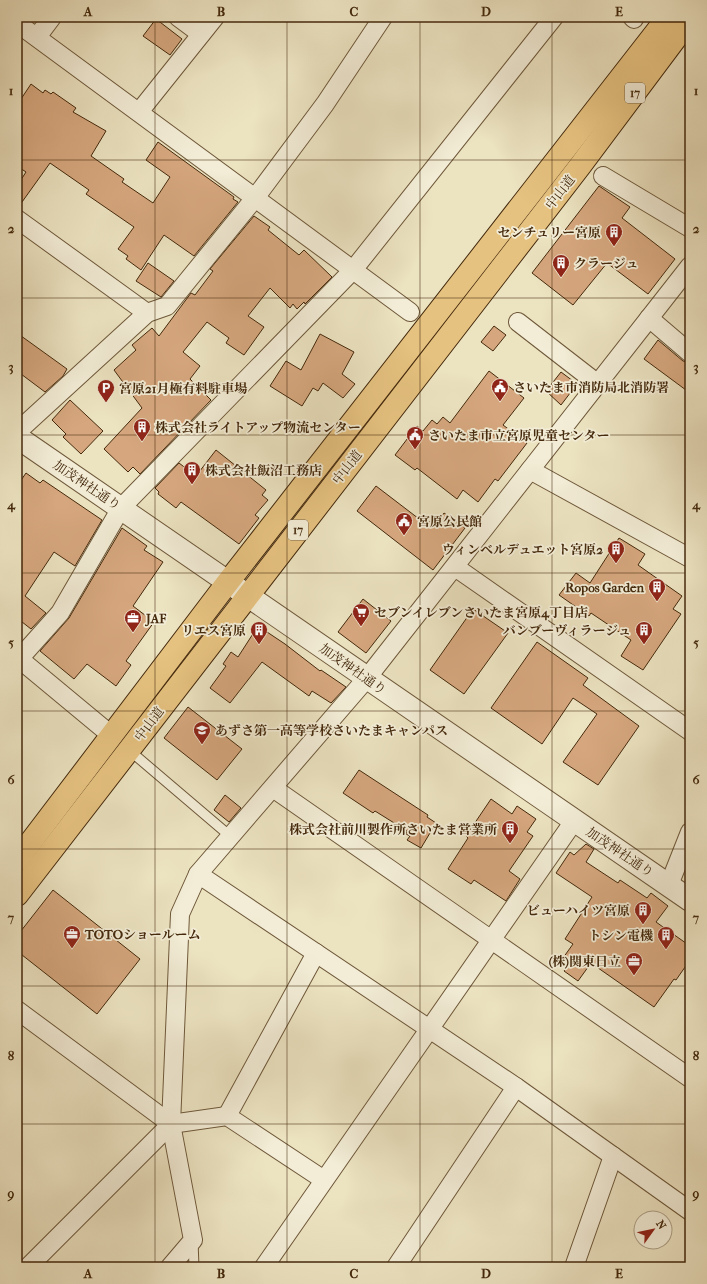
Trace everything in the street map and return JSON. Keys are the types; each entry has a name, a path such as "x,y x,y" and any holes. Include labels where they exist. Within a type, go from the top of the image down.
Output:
{"highway":[{"name":"中山道","path":"17,860 228,582 668,17"},
{"name":"中山道","path":"17,895 247,595 580,166 690,20"}],"street":[{"path":"37,37 52,17"},
{"path":"178,17 201,34"},
{"path":"139,112 215,17"},
{"path":"17,432 147,313 167,306 255,198 325,104 383,17"},
{"path":"111,735 18,658 60,613 121,508 353,270 554,17"},
{"path":"17,23 410,312"},
{"path":"603,176 690,228"},
{"path":"17,219 147,313"},
{"path":"170,1267 193,1240 171,1124 180,914 198,874 367,678 690,266"},
{"path":"649,318 690,353"},
{"path":"518,322 598,384"},
{"name":"加茂神社通り","path":"17,438 690,900"},
{"path":"530,470 690,558"},
{"path":"455,567 690,731"},
{"path":"273,788 690,1078"},
{"path":"264,1267 429,1028 493,940 574,821"},
{"path":"669,885 690,832"},
{"path":"198,874 516,1087 690,1211"},
{"path":"227,1116 316,953"},
{"path":"17,1010 171,1124"},
{"path":"396,1267 516,1087"},
{"path":"28,1267 171,1124 227,1116 324,1180"},
{"path":"574,1267 613,1156"}],"lane":[{"path":"129,750 230,836"},
{"path":"193,1240 194,1267"}],"building":[{"path":"156,19 182,39 170,55 143,36"},
{"path":"31,84 43,93 45,90 51,94 53,92 76,108 73,112 106,131 91,156 124,179 122,182 153,203 170,177 146,160 158,142 234,197 233,199 238,202 194,256 164,235 141,270 126,259 128,256 118,249 134,227 86,194 89,190 50,163 17,209 17,186 26,172 17,166 17,105"},
{"name":"センチュリー宮原","path":"599,186 630,207 622,218 675,259 648,294 607,263 573,305 532,273"},
{"path":"254,216 270,227 268,230 299,255 304,250 332,277 305,304 304,302 297,309 293,304 290,308 270,288 248,316 264,327 244,355 226,343 229,338 207,322 183,352 200,366 190,379 211,400 140,474 133,467 128,472 104,449 142,408 114,370 136,350 132,345 152,328 159,336 191,293 195,295 213,271 210,269"},
{"path":"148,263 174,281 161,297 136,281"},
{"path":"494,326 506,335 493,351 481,342"},
{"path":"17,333 67,369 63,376 45,392 17,371"},
{"path":"320,334 354,352 342,374 355,384 343,398 323,383 318,391 313,388 302,406 270,386 286,361 301,370"},
{"path":"658,340 683,361 690,363 690,393 644,359"},
{"path":"489,371 524,398 503,425 527,443 498,481 495,479 478,502 463,490 457,499 417,468 415,470 395,455 417,426 423,431 432,420 437,424 443,417 450,423"},
{"path":"561,372 577,384 561,405 546,391"},
{"path":"70,400 103,431 81,454 63,437 66,434 52,420"},
{"path":"216,450 266,490 262,495 268,500 255,515 259,518 239,544 181,502 176,508 158,494 159,492 155,488 179,463 196,476"},
{"path":"26,473 40,483 43,480 102,520 75,566 54,552 25,596 46,613 31,629 17,618 17,486"},
{"path":"376,486 427,525 431,520 436,524 444,513 465,528 433,570 357,511"},
{"path":"122,528 147,546 144,550 163,562 133,606 154,622 126,661 131,665 116,686 87,664 74,679 40,651 69,618"},
{"path":"619,538 645,554 638,565 682,596 673,609 681,614 643,670 621,656 631,640 591,613 589,616 559,595 576,573 590,583"},
{"path":"363,599 391,621 366,653 338,632"},
{"path":"473,609 508,633 464,694 430,670"},
{"path":"258,626 285,644 320,671 321,670 346,687 331,703 312,691 309,696 262,662 230,703 210,688 226,666 223,664 231,652 238,657"},
{"path":"537,642 588,678 583,685 639,726 598,785 563,762 597,714 573,698 542,744 491,708"},
{"path":"188,707 242,749 217,780 164,738"},
{"path":"359,770 428,815 427,817 436,823 421,848 407,840 410,836 406,834 407,831 375,811 373,813 343,793"},
{"path":"225,795 241,808 229,822 214,810"},
{"path":"491,799 512,814 517,806 536,819 527,832 533,836 509,871 520,879 506,901 474,880 471,884 448,869 468,838 466,836"},
{"path":"586,844 594,849 586,862 618,883 620,880 647,898 651,893 668,906 656,922 690,946 690,960 654,1007 591,963 578,981 564,971 570,963 563,958 573,944 565,939 592,897 556,873 570,852 574,855"},
{"path":"53,890 140,959 97,1014 17,951 17,936"}],"place":[{"name":"センチュリー宮原","path":"614,247"},
{"name":"クラージュ","path":"561,278"},
{"name":"さいたま市消防局北消防署","path":"500,402"},
{"name":"宮原21月極有料駐車場","path":"106,403"},
{"name":"株式会社ライトアップ物流センター","path":"142,442"},
{"name":"さいたま市立宮原児童センター","path":"415,450"},
{"name":"株式会社飯沼工務店","path":"192,485"},
{"name":"宮原公民館","path":"404,536"},
{"name":"ウィンベルデュエット宮原2","path":"616,564"},
{"name":"Ropos Garden","path":"657,602"},
{"name":"セブンイレブンさいたま宮原4丁目店","path":"361,627"},
{"name":"JAF","path":"133,633"},
{"name":"リエス宮原","path":"259,645"},
{"name":"バンブーヴィラージュ","path":"644,645"},
{"name":"あずさ第一高等学校さいたまキャンパス","path":"202,745"},
{"name":"株式会社前川製作所さいたま営業所","path":"510,844"},
{"name":"ビューハイツ宮原","path":"643,925"},
{"name":"TOTOショールーム","path":"72,949"},
{"name":"トシン電機","path":"666,950"},
{"name":"(株)関東日立","path":"634,976"}]}
